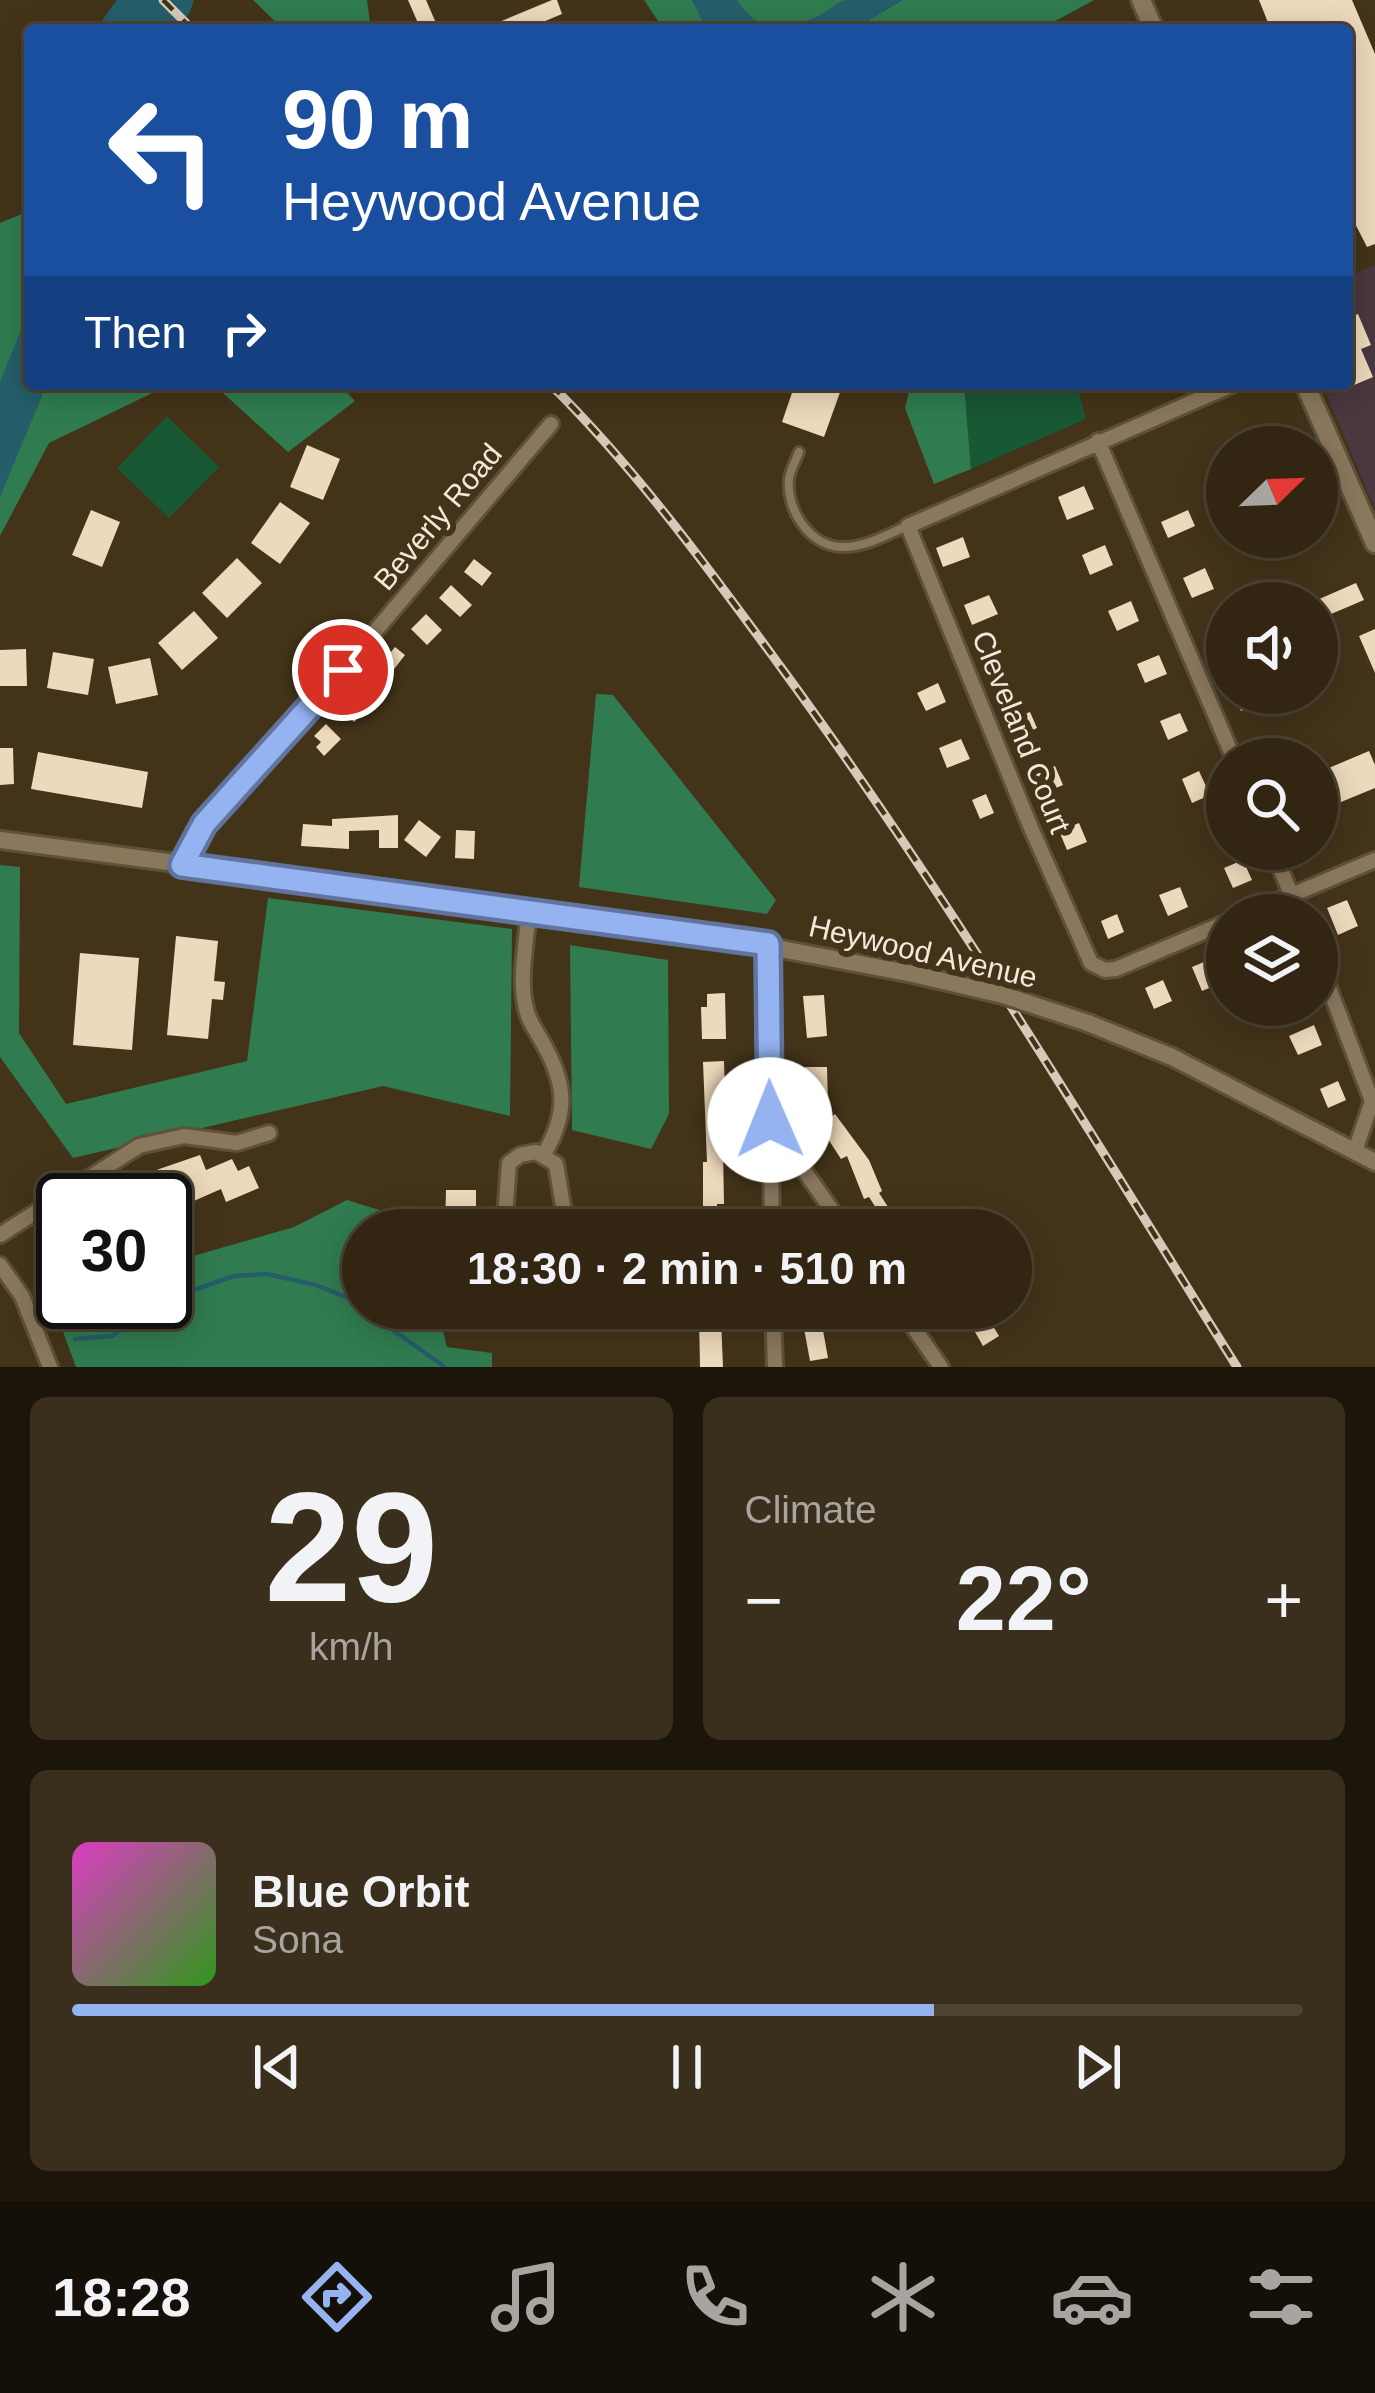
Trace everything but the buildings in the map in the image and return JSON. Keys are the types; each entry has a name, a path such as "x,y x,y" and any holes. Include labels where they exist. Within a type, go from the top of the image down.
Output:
{"main road":[{"path":"1308,390 1375,543"}],"street":[{"path":"908,526 1220,390"},
{"name":"Beverly Road","path":"182,865 204,824 288,734 551,424"},
{"path":"1098,441 1225,738"},
{"name":"Cleveland Court","path":"908,526 1088,958 1095,966 1111,970 1206,931"},
{"name":"Heywood Avenue","path":"0,840 768,944 1004,995 1172,1057 1375,1162"},
{"path":"1294,894 1375,860"},
{"path":"529,909 523,996 529,1022 558,1075 563,1104 559,1130 544,1154"},
{"path":"768,944 772,1209"},
{"path":"1338,1011 1372,1101 1355,1151"},
{"path":"770,1120 831,1209"},
{"path":"0,1235 140,1147 184,1136 237,1143 269,1133"},
{"path":"506,1209 509,1163 528,1152 544,1154 559,1170 564,1209"},
{"path":"0,1265 22,1296 50,1367"},
{"path":"774,1329 775,1367"},
{"path":"915,1329 941,1367"}],"lane":[{"path":"799,452 789,479 793,510 808,533 836,548 868,543 908,526"}],"shaded area":[{"path":"1375,265 1375,509 1325,390 1353,390 1353,269 1356,273"}],"green space":[{"path":"253,0 367,0 370,24 278,24"},
{"path":"644,0 1094,0 1050,24 660,24"},
{"path":"24,213 24,390 159,390 49,443 0,536 0,223"},
{"path":"220,390 345,390 355,401 288,452"},
{"path":"910,390 964,390 971,469 934,484 905,408"},
{"path":"964,390 1079,390 1086,419 971,469"},
{"path":"167,416 219,467 169,518 117,468"},
{"path":"596,694 613,695 776,900 767,914 579,887"},
{"path":"0,865 20,867 19,1033 66,1104 247,1061 268,898 512,929 510,1116 383,1086 73,1158 0,1057"},
{"path":"570,945 668,960 669,1114 651,1149 572,1130"},
{"path":"347,1200 376,1209 342,1209 342,1329 442,1329 447,1347 492,1353 492,1367 76,1367 62,1329 192,1329 192,1256 294,1227"}],"water":[{"path":"117,0 194,0 180,24 99,24"},
{"path":"692,0 737,0 754,19 767,24 704,24"},
{"path":"845,0 903,0 863,24 793,24"},
{"path":"24,323 24,390 45,390 0,497 0,382"}],"waterway":[{"path":"192,1291 234,1276 267,1274 316,1285 348,1298 445,1367"},
{"path":"75,1339 112,1336 122,1329"}],"railway":[{"path":"163,0 187,24"},
{"path":"556,390 671,520 841,751 1015,1012 1237,1367"}],"route":[{"path":"343,670 204,824 182,865 768,944 770,1120"}]}
